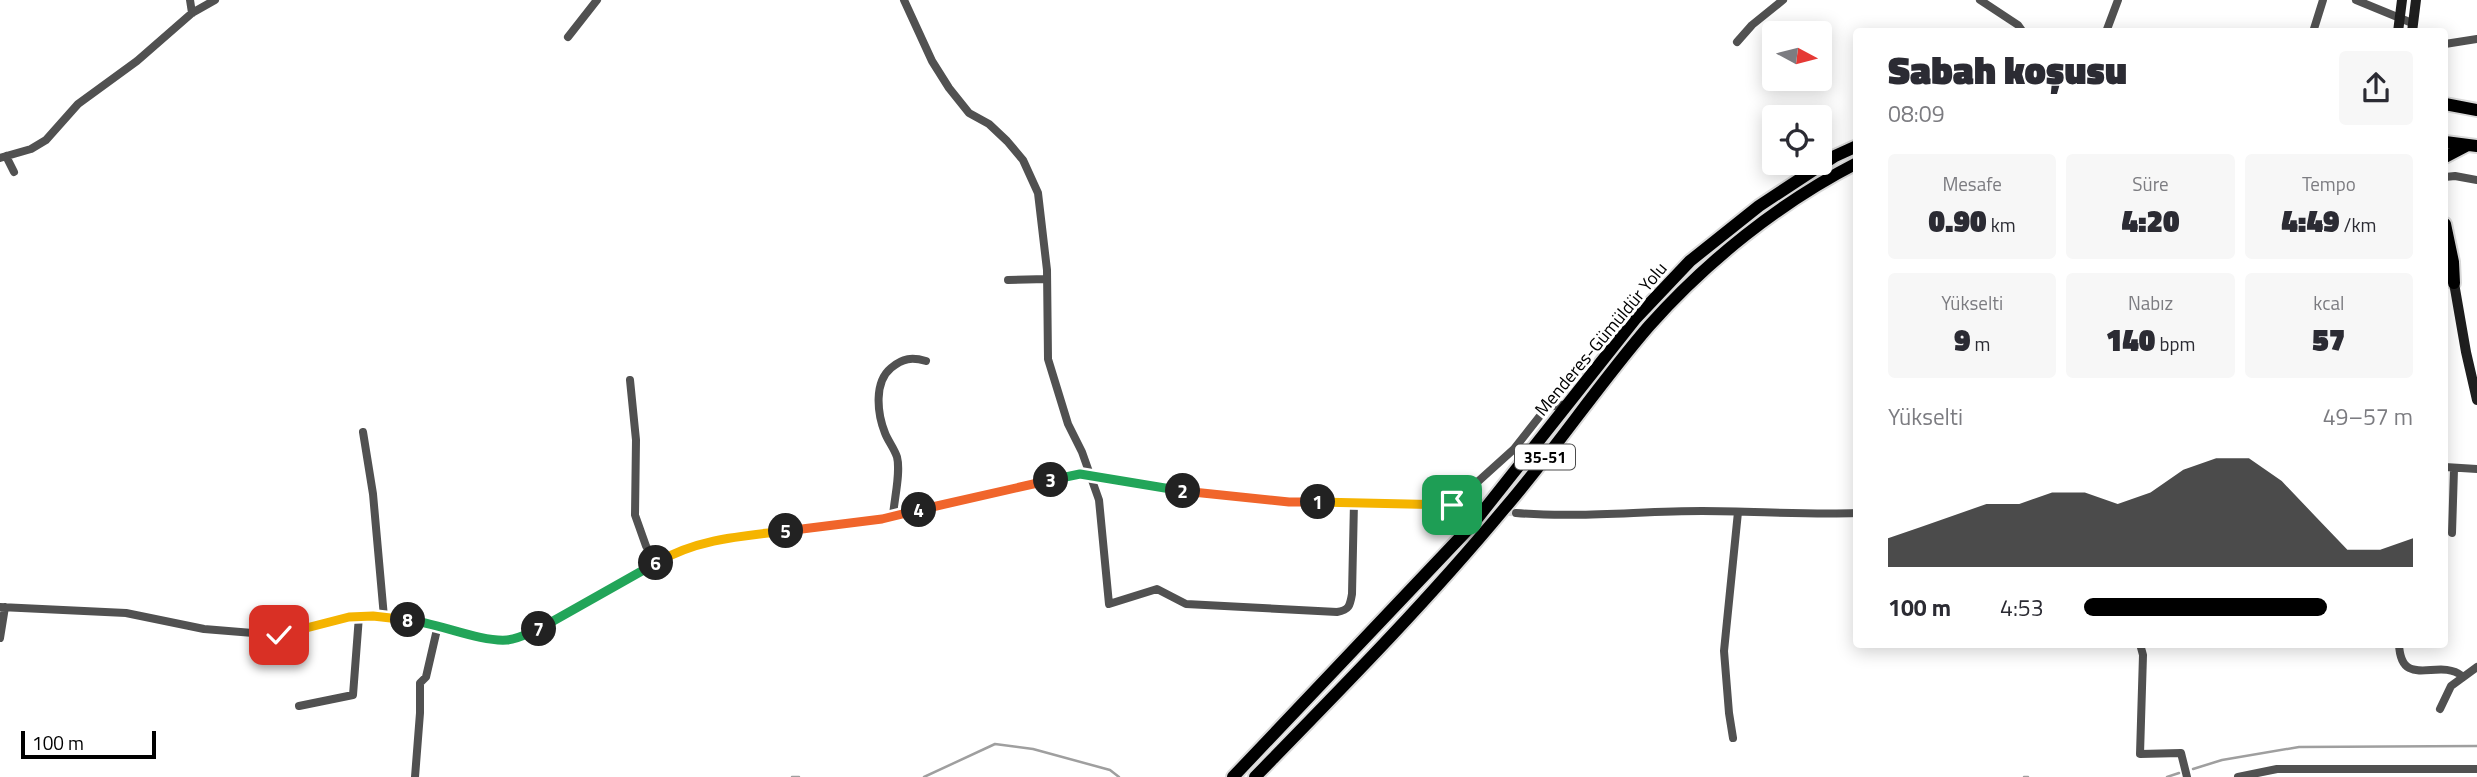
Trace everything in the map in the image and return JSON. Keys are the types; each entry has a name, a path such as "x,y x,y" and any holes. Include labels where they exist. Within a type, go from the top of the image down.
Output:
{"main road":[{"path":"2448,105 2477,110"},
{"path":"2448,142 2474,145"},
{"path":"2448,155 2474,145"},
{"name":"Menderes-Gümüldür Yolu","path":"1233,777 1472,525 1636,318 1690,261 1759,206 1835,156 1853,148"},
{"name":"Menderes-Gümüldür Yolu","path":"1255,777 1452,571 1512,501 1650,326 1695,279 1797,197 1853,165"},
{"path":"2448,238 2453,262 2449,284"}],"street":[{"path":"190,0 192,13"},
{"path":"14,172 3,157 31,149 46,140 78,104 137,61 192,13 215,0"},
{"path":"568,37 597,0"},
{"path":"904,0 932,61 949,88 969,113 989,124 1023,160 1038,193 1047,279 1048,359 1068,424 1099,500 1109,604 1157,589 1186,604 1345,611 1351,605 1352,594 1354,502"},
{"path":"1737,42 1752,25 1783,0"},
{"path":"1980,0 2020,28"},
{"path":"2108,28 2118,0"},
{"path":"2314,28 2323,0"},
{"path":"2356,0 2412,27 2416,0"},
{"path":"2398,28 2402,0"},
{"path":"2448,44 2477,40"},
{"path":"2448,177 2477,180"},
{"path":"1009,279 1047,279"},
{"path":"2449,284 2477,400"},
{"path":"893,516 897,457 885,433 879,411 880,382 888,370 900,361 914,358 926,360"},
{"path":"630,380 636,440 635,515 646,546 656,563"},
{"path":"1452,505 1514,449 1547,407 1567,404"},
{"path":"363,432 373,494 384,617"},
{"path":"2452,533 2449,468 2477,469"},
{"path":"0,638 3,607 126,613 204,629 279,635 349,617 384,617 438,625 506,640 544,628 656,563 690,547 726,537 893,516 1080,474 1157,488 1289,502 1469,505"},
{"path":"1516,513 1560,516 1701,511 1853,513"},
{"path":"1733,738 1724,651 1738,512"},
{"path":"299,706 353,695 359,616"},
{"path":"415,777 421,713 420,683 426,677 438,625"},
{"path":"2141,648 2140,754 2181,753 2187,777"},
{"path":"2400,648 2404,665 2411,670 2450,669 2462,676"},
{"path":"2440,709 2451,686 2477,667"},
{"path":"2238,777 2277,769 2337,773 2477,769"}],"waterway":[{"path":"924,777 995,744 1033,749 1110,770 1119,777"},
{"path":"2193,769 2222,760 2299,747 2477,746"},
{"path":"2167,777 2179,773"},
{"path":"792,777 799,777"}],"tunnel":[{"path":"1469,505 1516,513"}],"route":[{"path":"279,635 349,617 373,616 427,622 483,637 506,640 544,628 664,558 690,547 726,537 882,519 1080,474 1111,477 1157,488 1289,502 1452,505"}]}
